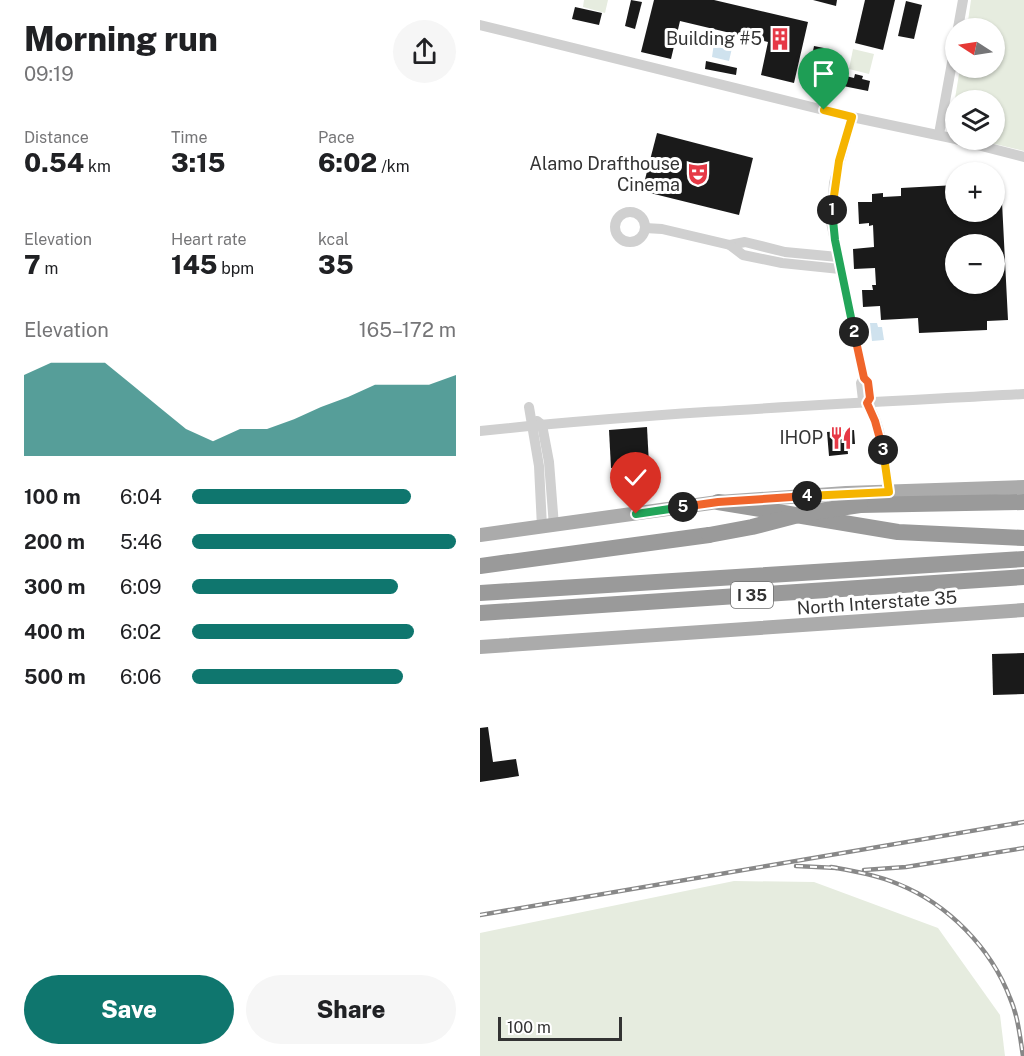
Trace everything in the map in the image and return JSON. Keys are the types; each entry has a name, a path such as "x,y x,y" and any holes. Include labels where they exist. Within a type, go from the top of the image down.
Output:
{"highway":[{"path":"718,502 898,532 1024,538"},
{"path":"480,566 709,536 806,513 860,505 1024,502"},
{"name":"I 35","path":"480,592 1024,559"},
{"name":"I 35","path":"480,613 1024,578"}],"main road":[{"path":"480,535 718,502 846,493 1024,488"},
{"name":"North Interstate 35","path":"480,647 1024,610"}],"street":[{"path":"960,18 963,0"},
{"path":"480,25 852,117 945,136"},
{"path":"939,134 949,78"},
{"path":"852,117 839,161 833,192 831,222 864,378 861,383 863,399 867,403 882,442 889,492"},
{"path":"996,150 1024,158"},
{"path":"628,212 637,214 643,220 645,228 642,236 635,241 626,242 615,238 616,215 628,212"},
{"path":"645,228 663,229 730,245 743,255 782,263 839,263"},
{"path":"480,431 533,419 1024,394"},
{"path":"533,419 549,462 548,526"}],"shaded area":[{"path":"584,0 608,0 605,13 583,7"},
{"path":"971,0 1024,0 1024,151 1005,146 1005,90 956,90 958,78 1005,78 1005,18 968,18"},
{"path":"853,49 874,54 869,74 849,69"},
{"path":"734,881 814,882 938,928 1000,1015 1005,1056 480,1056 480,933"}],"water":[{"path":"719,41 729,43 728,47 732,48 729,61 712,57 714,43 718,44"},
{"path":"870,323 877,323 878,327 882,327 884,340 872,341"}],"building":[{"path":"631,0 642,2 635,29 625,26"},
{"name":"Building #5","path":"654,0 714,0 808,22 794,83 761,75 768,42 680,21 671,59 641,52"},
{"path":"813,0 837,0 836,6"},
{"path":"865,0 895,0 883,50 855,43"},
{"path":"906,1 922,5 914,39 898,36"},
{"path":"575,7 602,13 599,25 572,19"},
{"path":"814,46 824,48 818,73 809,71"},
{"path":"706,61 737,68 736,75 705,69"},
{"path":"855,74 870,81 868,91 843,86 846,76 854,78"},
{"name":"Alamo Drafthouse Cinema","path":"657,133 753,158 739,215 642,191"},
{"path":"945,186 945,222 1003,222 1004,234 945,234 945,294 1005,294 1005,261 1008,320 987,321 987,330 919,333 918,318 881,320 880,306 863,307 862,290 873,290 872,285 876,285 875,268 854,269 853,249 874,247 873,225 859,224 858,202 872,202 872,194 883,193 883,197 901,196 901,188"},
{"path":"647,427 649,465 611,468 609,430"},
{"name":"IHOP","path":"854,430 855,444 847,444 848,454 829,456 827,432"},
{"path":"1024,653 1024,694 993,695 992,654"},
{"path":"488,727 493,762 516,759 519,776 480,782 480,728"}],"railway":[{"path":"480,915 1024,822"},
{"path":"864,870 906,867 1024,848"},
{"path":"796,866 837,868"},
{"path":"831,867 898,884 934,903 966,930 992,962 1002,980 1015,1012 1023,1056"}],"place":[{"name":"Building #5","path":"780,39"},
{"name":"Alamo Drafthouse Cinema","path":"698,174"},
{"name":"IHOP","path":"841,438"}],"route":[{"path":"636,514 718,502 889,492 882,442 867,403 870,398 868,382 864,378 831,222 834,183 852,117 824,110"}]}
